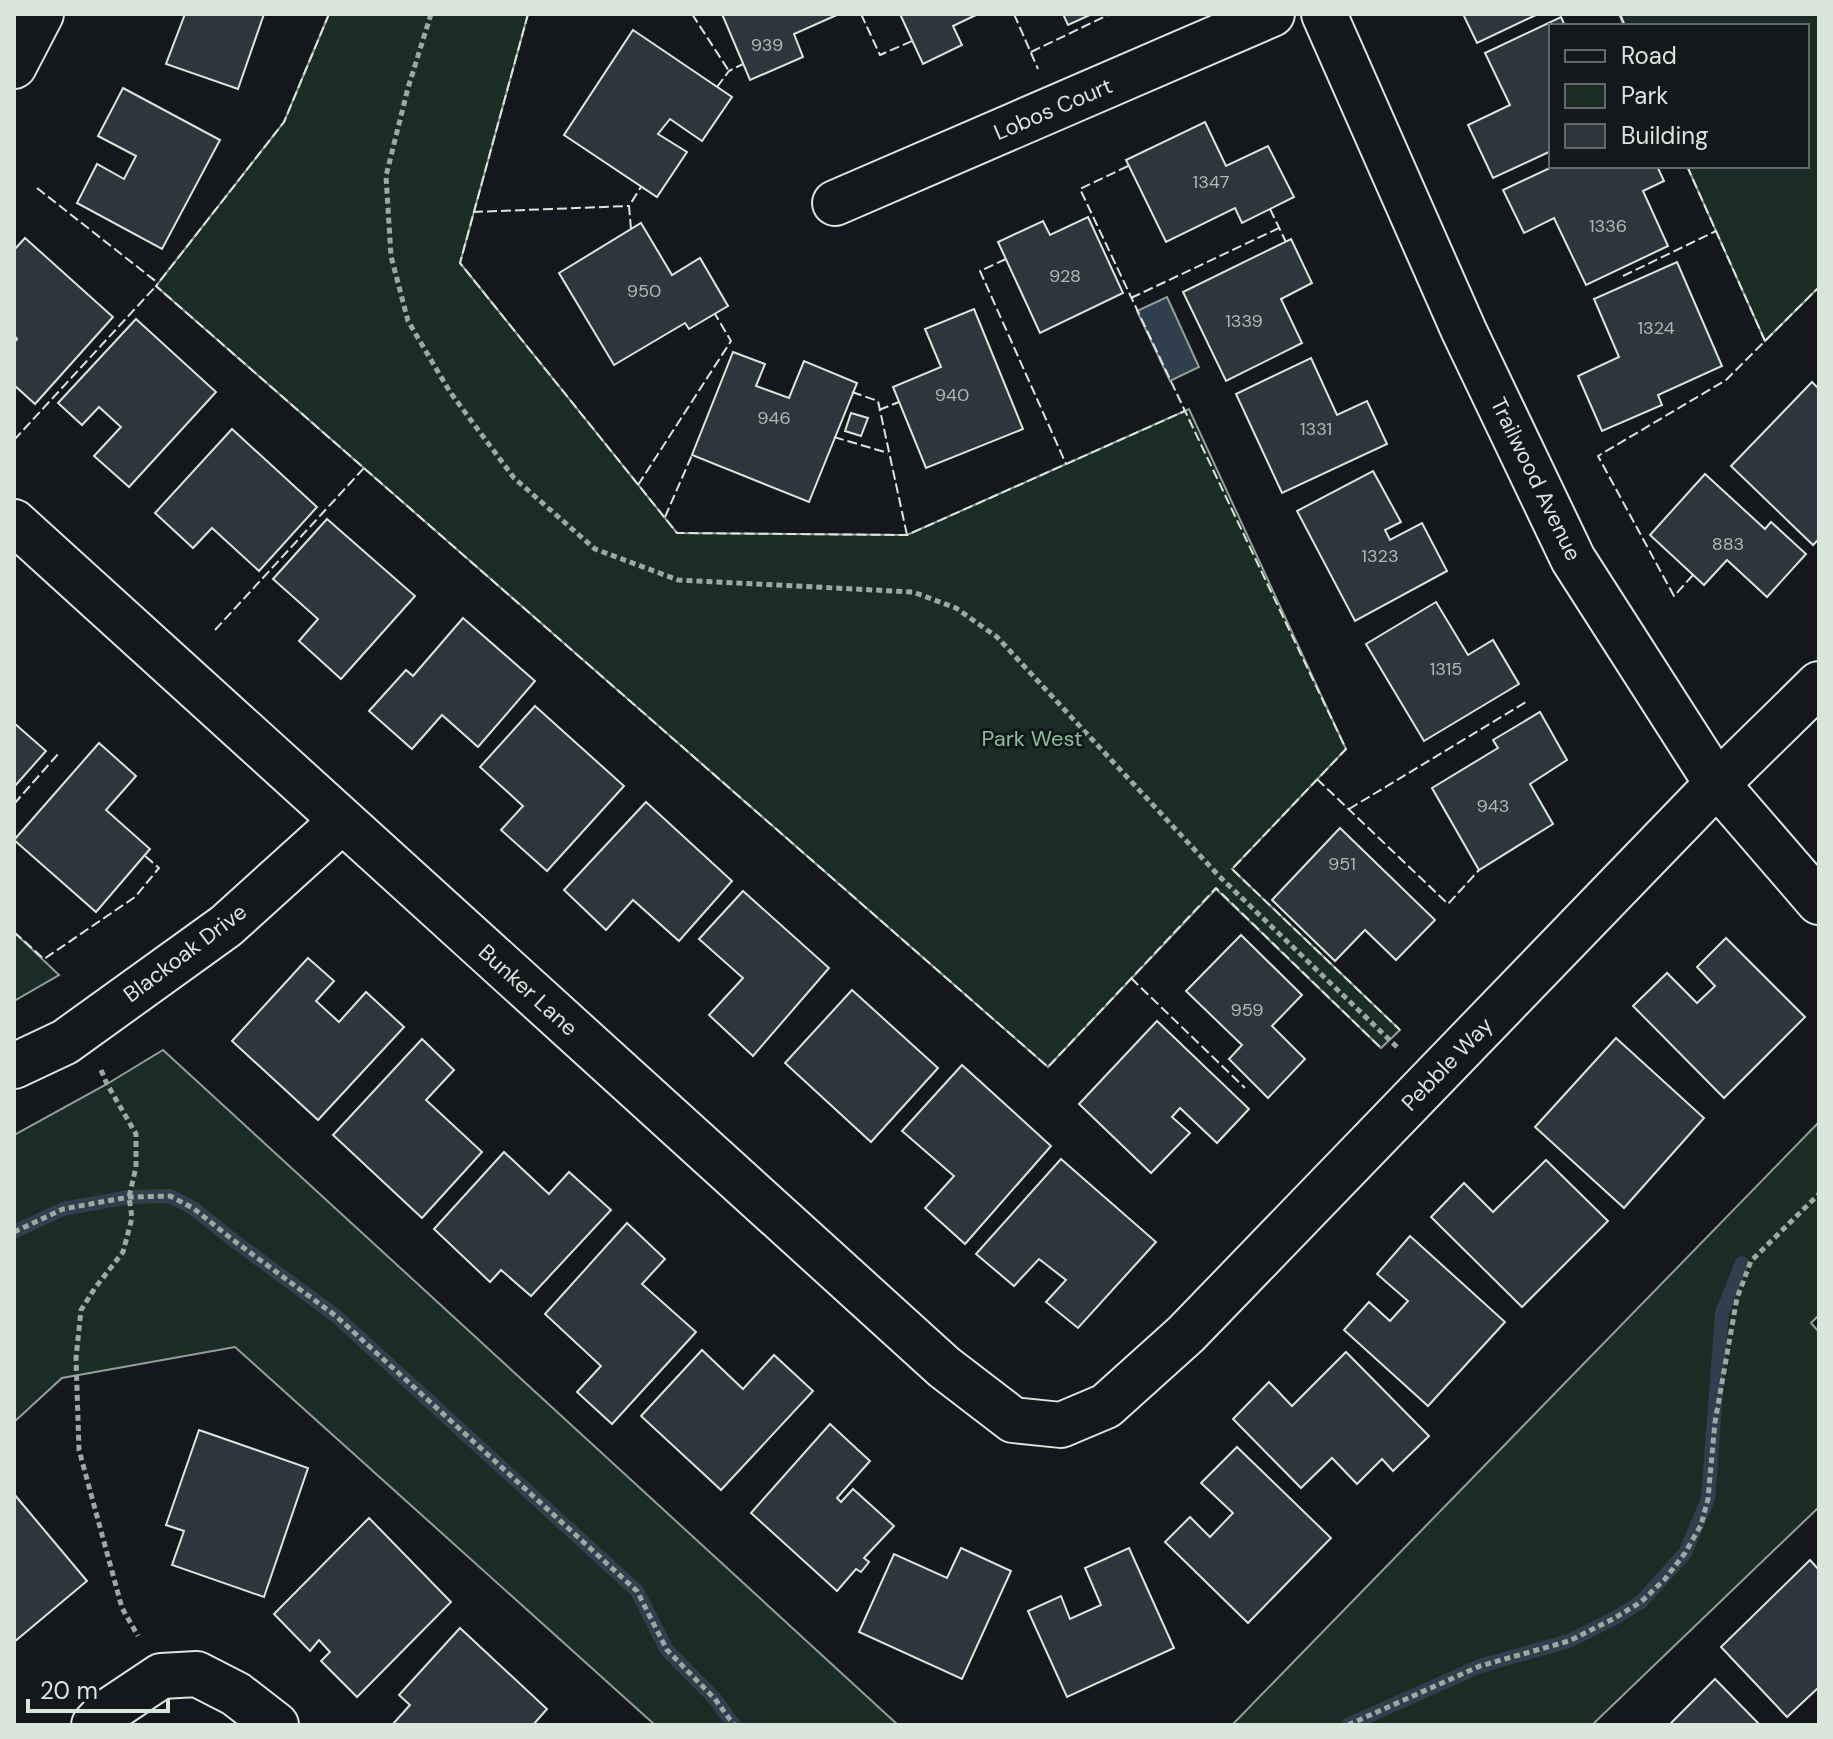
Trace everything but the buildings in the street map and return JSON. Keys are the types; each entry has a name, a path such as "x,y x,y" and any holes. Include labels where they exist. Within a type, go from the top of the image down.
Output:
{"street":[{"path":"14,66 41,14"},
{"name":"Lobos Court","path":"835,203 1272,14"},
{"name":"Trailwood Avenue","path":"1324,14 1464,331 1573,559 1717,784 1819,902"},
{"name":"Bunker Lane","path":"14,522 944,1367 1013,1420 1061,1425"},
{"name":"Pebble Way","path":"1061,1425 1106,1406 1186,1334 1717,784 1819,684"},
{"name":"Blackoak Drive","path":"14,1066 65,1042 226,926 342,821"},
{"path":"94,1725 104,1714 161,1676 197,1674 236,1694 276,1725"}],"path":[{"path":"431,14 386,176 391,256 408,321 450,392 514,478 595,549 678,580 913,592 956,608 997,637 1219,876 1431,1080"},
{"path":"84,1028 107,1084 136,1134 136,1167 129,1197 132,1218 123,1252 81,1310 76,1358 79,1450 122,1608 161,1676"},
{"path":"1348,1725 1480,1666 1569,1641 1641,1602 1665,1579 1701,1525 1708,1499 1715,1422 1737,1298 1751,1261 1819,1194"},
{"path":"14,1232 63,1209 129,1197 170,1196 193,1208 336,1316 637,1591 667,1650 715,1699 734,1725"}],"green space":[{"name":"Park West","path":"329,14 528,14 460,263 677,533 907,535 1189,409 1346,749 1232,869 1400,1030 1381,1048 1216,889 1048,1067 156,286 284,122"},
{"path":"1619,14 1819,14 1819,287 1765,341 1688,168 1809,168 1809,24 1623,24"},
{"path":"14,932 59,975 14,1001"},
{"path":"163,1050 898,1725 655,1725 235,1347 62,1378 14,1422 14,1135"},
{"path":"1819,1122 1819,1315 1811,1323 1819,1332 1819,1507 1592,1725 1232,1725"}],"water":[{"path":"1167,297 1199,367 1170,381 1137,311"}],"waterway":[{"path":"14,1232 63,1209 129,1197 170,1196 193,1208 336,1316 637,1591 667,1650 715,1699 734,1725"},
{"path":"1348,1725 1480,1666 1569,1641 1613,1619 1641,1602 1685,1553 1708,1499 1722,1313 1742,1263"}],"fence":[{"path":"329,14 284,122 156,286 1048,1067 1216,888 1381,1048"},
{"path":"528,14 460,263 677,533 907,535 1185,411 1346,749 1232,869 1400,1030"},
{"path":"692,14 729,71"},
{"path":"861,14 880,55 912,41"},
{"path":"1014,14 1038,69"},
{"path":"1031,52 1110,14"},
{"path":"1620,14 1624,24"},
{"path":"717,87 729,71 743,64"},
{"path":"1128,166 1080,189 1185,411"},
{"path":"1688,168 1765,341"},
{"path":"631,229 629,206 641,187"},
{"path":"37,188 158,283"},
{"path":"473,212 629,206"},
{"path":"1270,209 1286,242"},
{"path":"1131,298 1279,228"},
{"path":"1623,276 1716,231"},
{"path":"1006,259 980,271 1066,464"},
{"path":"14,440 156,286"},
{"path":"1693,575 1674,596 1598,456 1726,380 1819,287"},
{"path":"638,485 731,341 715,314"},
{"path":"852,392 878,401 907,535"},
{"path":"879,410 899,402"},
{"path":"834,437 888,453"},
{"path":"665,517 692,455"},
{"path":"215,630 364,468"},
{"path":"1349,809 1526,702"},
{"path":"14,804 59,753"},
{"path":"1317,779 1448,904 1479,870"},
{"path":"14,932 44,959 135,897 159,868 145,856"},
{"path":"1131,978 1245,1088"}]}
